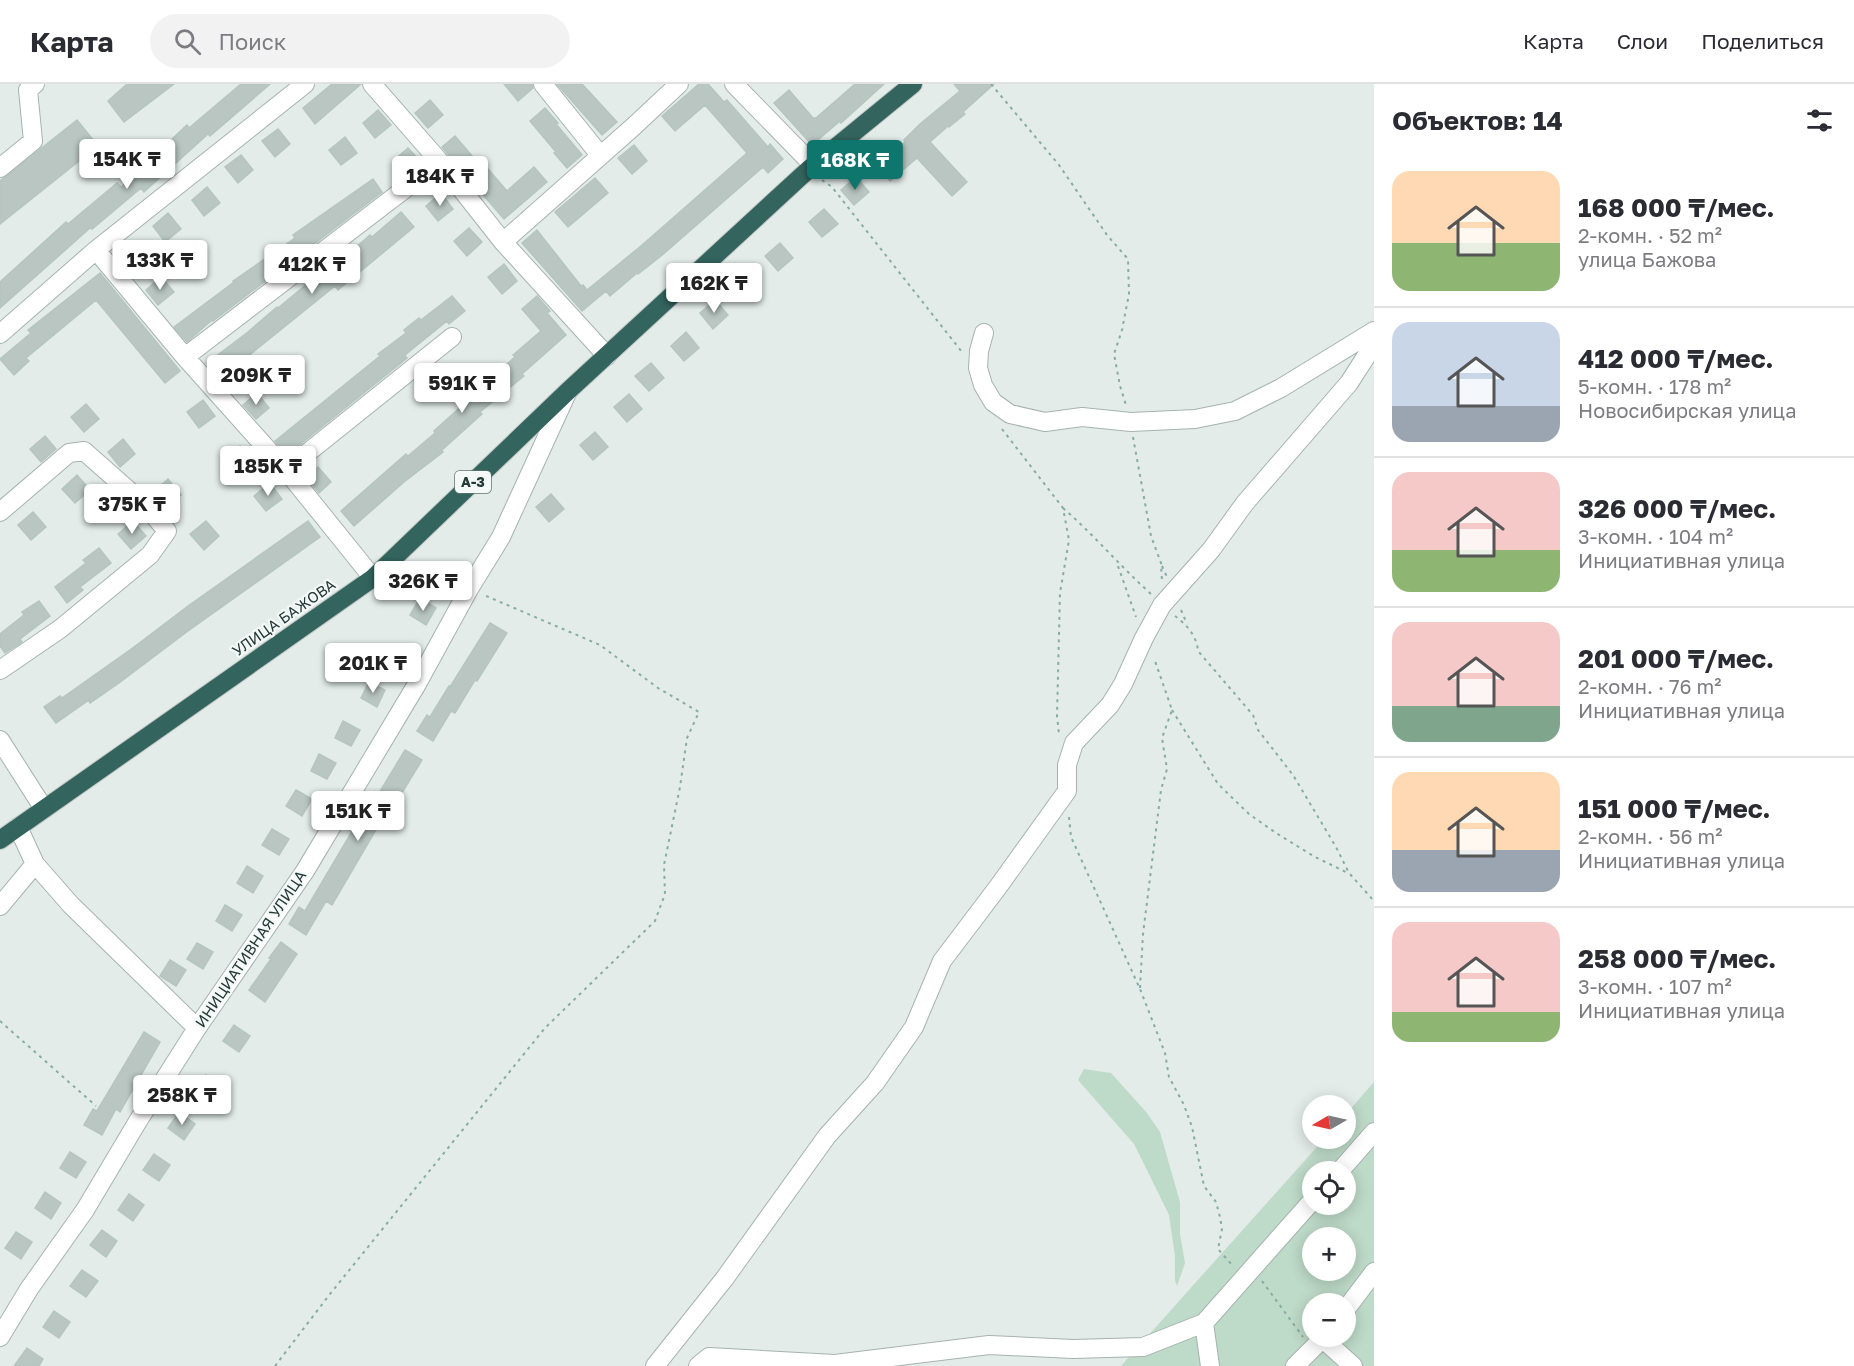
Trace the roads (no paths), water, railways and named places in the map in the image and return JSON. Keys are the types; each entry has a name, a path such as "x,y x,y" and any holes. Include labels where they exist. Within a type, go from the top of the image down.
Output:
{"highway":[{"name":"УЛИЦА БАЖОВА","path":"0,840 372,578 568,391 813,165 911,85"}],"street":[{"path":"0,168 33,141 28,90 35,84"},
{"path":"0,334 96,250 305,84"},
{"path":"372,84 440,162 503,242 608,356"},
{"path":"543,84 600,155"},
{"path":"503,242 679,84"},
{"path":"734,84 813,165"},
{"path":"185,357 440,162"},
{"path":"96,250 185,357 286,470 372,578"},
{"path":"984,333 979,351 978,368 983,385 993,402 1010,414 1045,422 1082,417 1131,422 1195,419 1235,411 1281,388 1374,331"},
{"path":"286,470 452,338"},
{"path":"655,1366 724,1278 827,1136 875,1083 914,1027 942,961 1067,791 1067,765 1074,743 1110,705 1123,684 1162,605 1211,550 1245,503 1349,383 1374,344"},
{"name":"ИНИЦИАТИВНАЯ УЛИЦА","path":"0,1337 29,1289 85,1210 197,1028 305,871 417,684 469,589 501,537 568,391"},
{"path":"0,512 69,453 84,451 144,504 167,531 150,555 60,629 0,670"},
{"path":"0,740 44,809"},
{"path":"18,827 35,864 71,905 197,1028"},
{"path":"0,906 35,864"},
{"path":"1349,1161 1374,1132"},
{"path":"698,1366 710,1357 835,1364 989,1345 1073,1349 1143,1347 1204,1323 1302,1212"},
{"path":"1356,1296 1374,1272"},
{"path":"1204,1323 1210,1366"},
{"path":"1295,1366 1315,1347"},
{"path":"1333,1347 1353,1366"}]}
